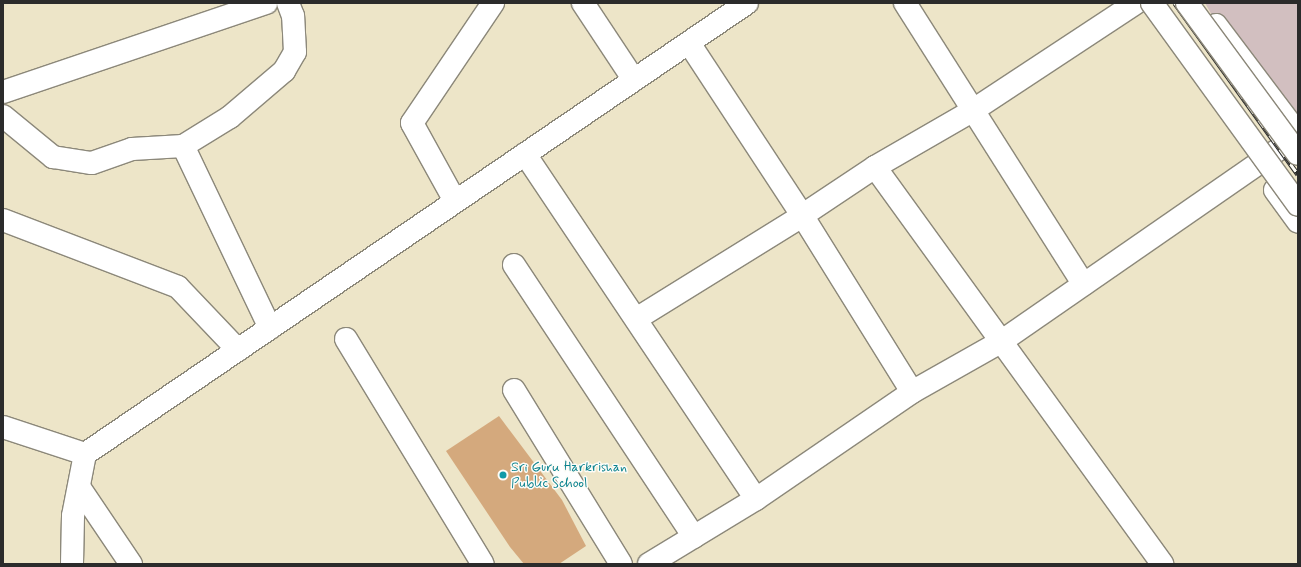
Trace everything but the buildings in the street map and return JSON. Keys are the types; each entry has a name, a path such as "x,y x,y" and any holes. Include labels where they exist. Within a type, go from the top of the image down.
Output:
{"street":[{"path":"3,92 266,3"},
{"path":"3,116 53,157 92,163 132,149 183,146 230,117 284,72 295,52 293,16 288,3"},
{"path":"455,201 412,123 493,3"},
{"path":"583,3 634,80"},
{"path":"72,564 73,516 85,454 746,3"},
{"path":"905,3 1083,284"},
{"path":"636,319 802,215 875,167 972,111 1136,3"},
{"path":"1142,3 1298,222"},
{"path":"1152,3 1298,205"},
{"path":"1187,3 1298,154"},
{"path":"649,564 756,499 912,392 1002,341 1083,284 1258,166 1298,135 1200,3"},
{"path":"689,43 802,215 912,392"},
{"path":"183,146 270,328"},
{"path":"525,154 756,499"},
{"path":"875,167 1162,564"},
{"path":"3,220 178,287 238,350"},
{"path":"514,265 694,537"},
{"path":"346,339 483,564"},
{"path":"514,390 621,564"},
{"path":"3,427 85,454"},
{"path":"79,487 130,564"}],"shaded area":[{"path":"1205,3 1298,3 1298,129 1214,19"}],"railway":[{"path":"1160,3 1298,195"},
{"path":"1175,3 1298,174"}],"place":[{"name":"Sri Guru Harkrishan Public School","path":"503,475"}]}
